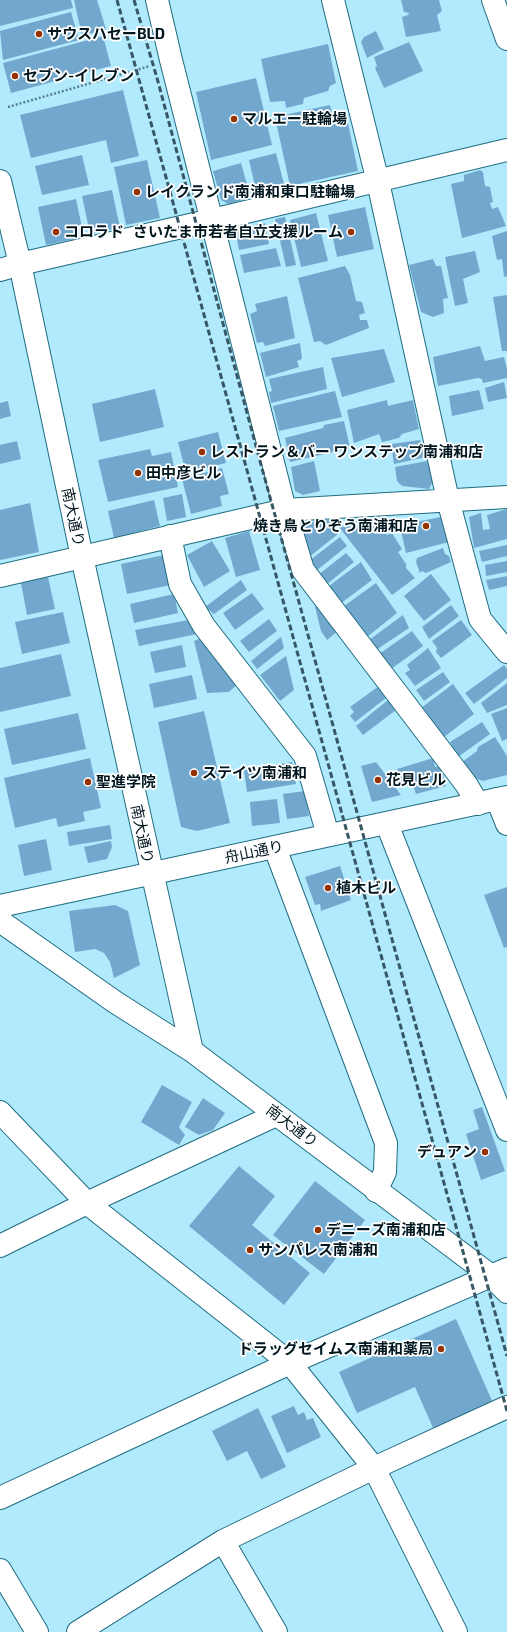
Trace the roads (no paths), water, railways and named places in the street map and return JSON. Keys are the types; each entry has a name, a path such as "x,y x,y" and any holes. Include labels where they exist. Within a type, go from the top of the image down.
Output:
{"street":[{"path":"157,0 170,60 212,220 284,510 303,570 466,784 494,800 507,824"},
{"path":"333,0 378,182 448,500 480,618 507,652"},
{"path":"499,7 507,39"},
{"path":"10,267 378,182 507,150"},
{"name":"南大通り","path":"0,181 10,267 82,557 151,873 173,962 192,1051 376,1191 498,1272 507,1292"},
{"path":"0,576 284,510 507,497"},
{"path":"170,536 180,584 204,626 306,756 328,835"},
{"name":"舟山通り","path":"0,906 494,800"},
{"path":"387,824 507,1130"},
{"path":"275,848 386,1143 384,1172 376,1191"},
{"path":"0,921 116,1002 192,1051"},
{"path":"0,1112 88,1203 290,1363 374,1468 456,1632"},
{"path":"0,1246 276,1115"},
{"path":"0,1498 290,1363 498,1272"},
{"path":"78,1632 223,1541 374,1468 507,1407"},
{"path":"223,1541 276,1632"},
{"path":"0,1570 37,1632"}],"railway":[{"path":"117,0 507,1411"},
{"path":"134,0 157,78 260,461 507,1356"}],"place":[{"name":"サウスハセーBLD","path":"39,34"},
{"name":"セブン-イレブン","path":"15,76"},
{"name":"マルエー駐輪場","path":"234,119"},
{"name":"レイクランド南浦和東口駐輪場","path":"137,192"},
{"name":"コロラド","path":"56,232"},
{"name":"さいたま市若者自立支援ルーム","path":"351,232"},
{"name":"レストラン＆バー ワンステップ南浦和店","path":"202,452"},
{"name":"田中彦ビル","path":"138,473"},
{"name":"焼き鳥とりぞう南浦和店","path":"426,526"},
{"name":"ステイツ南浦和","path":"194,773"},
{"name":"花見ビル","path":"378,780"},
{"name":"聖進学院","path":"88,782"},
{"name":"植木ビル","path":"328,888"},
{"name":"デュアン","path":"485,1152"},
{"name":"デニーズ南浦和店","path":"318,1230"},
{"name":"サンパレス南浦和","path":"250,1250"},
{"name":"ドラッグセイムス南浦和薬局","path":"441,1349"}]}
